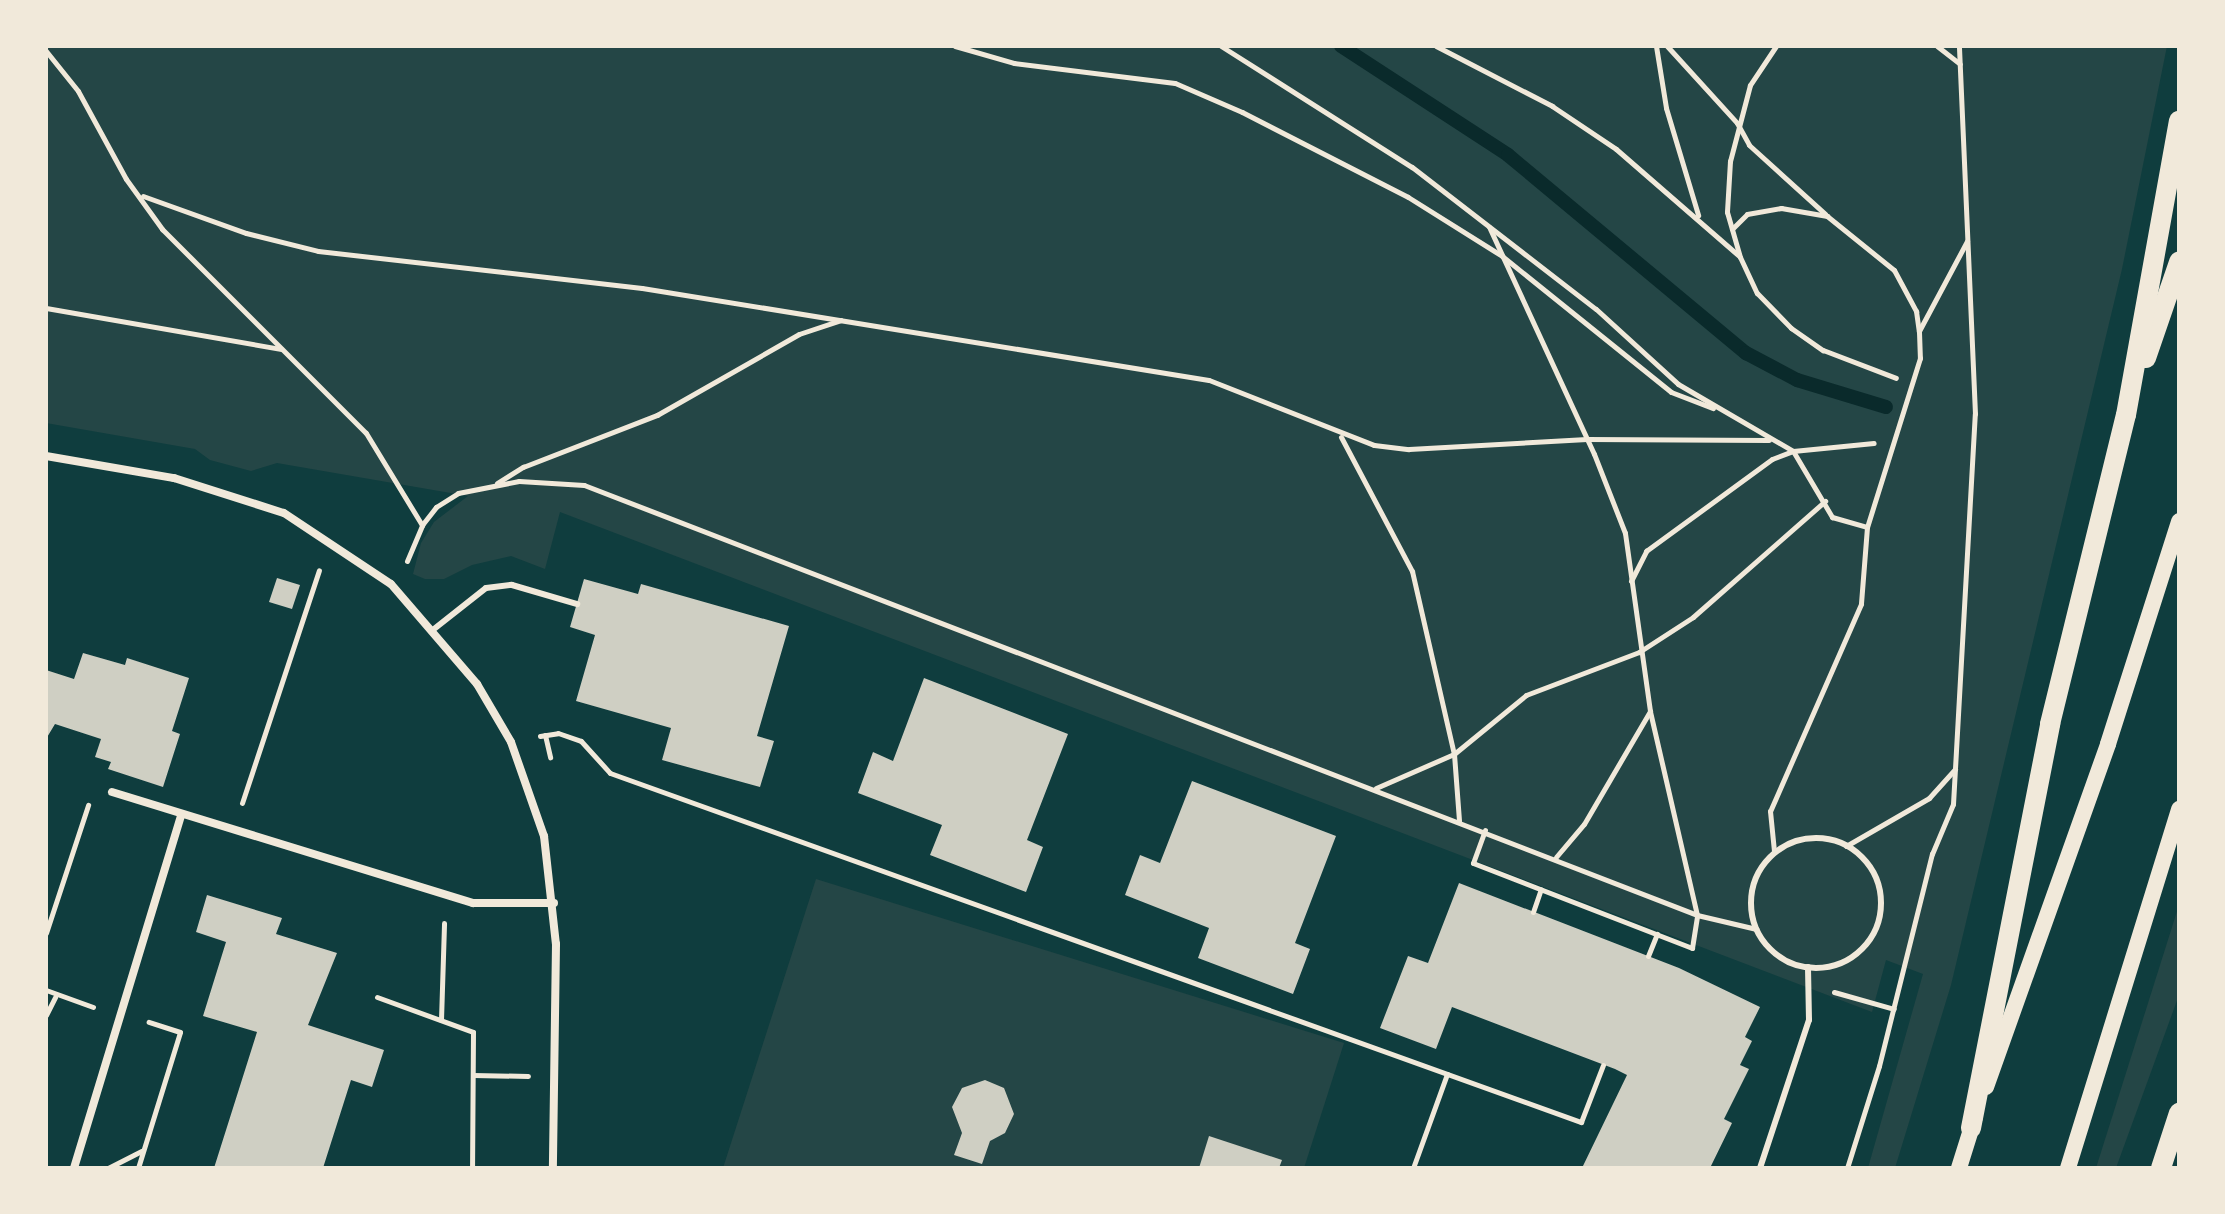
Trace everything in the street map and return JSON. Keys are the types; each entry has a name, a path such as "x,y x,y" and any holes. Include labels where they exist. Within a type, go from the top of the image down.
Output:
{"main road":[{"path":"1971,1128 2050,724 2126,415 2179,121"},
{"path":"2126,415 2179,262"},
{"path":"1959,1168 2108,744 2179,521"},
{"path":"2068,1168 2179,809"},
{"path":"2161,1168 2179,1113"},
{"path":"2175,1168 2179,1160"}],"street":[{"path":"46,456 234,494 327,537 391,584 434,629 477,684 511,742 536,807 554,903 556,1077 553,1168"},
{"path":"112,792 181,816 473,903 554,903"},
{"path":"74,1168 181,816"}],"lane":[{"path":"434,629 486,588 512,585 577,604"},
{"path":"1814,837 1846,846 1863,858 1879,884 1877,926 1850,958 1830,967 1808,967 1786,961 1756,929 1752,887 1774,851 1814,837"},
{"path":"1760,1168 1809,1020 1808,967"}],"path":[{"path":"955,46 1014,63 1175,83 1242,112 1408,197 1502,256 1671,392 1713,408 1793,451 1832,517 1867,527"},
{"path":"1221,46 1412,167 1713,408"},
{"path":"1436,46 1552,106 1698,216 1740,257"},
{"path":"1656,46 1666,108 1698,216"},
{"path":"1667,46 1737,123 1749,145 1827,216 1894,270 1916,311 1919,332 1920,358 1867,527 1861,604 1818,711 1770,811 1774,851"},
{"path":"1776,46 1750,85 1737,123 1727,212 1740,257 1757,293 1791,328 1823,350 1896,378"},
{"path":"1937,46 1960,64"},
{"path":"1847,1168 1894,1009 1932,854 1953,804 1975,414 1959,46"},
{"path":"46,51 78,91 126,179 143,196 162,229 197,268 366,433 422,525"},
{"path":"143,196 246,233 318,251 642,288 1209,380 1340,435 1409,449 1587,439 1769,440"},
{"path":"1732,229 1747,214 1781,208 1827,216"},
{"path":"1485,830 1473,863 1692,948 1697,915 1650,711 1639,652 1625,533 1587,439 1489,227"},
{"path":"1919,332 1968,241"},
{"path":"46,308 282,349"},
{"path":"496,484 523,467 657,415 799,334 842,320"},
{"path":"1340,435 1412,571 1454,754 1459,821"},
{"path":"1630,581 1646,551 1754,471 1793,451 1874,443"},
{"path":"391,584 406,565 422,525 436,507 458,493 496,484 584,485 1556,857 1697,915 1756,929"},
{"path":"1375,788 1454,754 1526,695 1639,652 1693,617 1825,501"},
{"path":"308,562 333,578"},
{"path":"233,831 320,569"},
{"path":"1556,857 1584,824 1650,711"},
{"path":"511,742 558,733 581,741 610,773 1581,1122 1603,1065"},
{"path":"1846,846 1929,798 1956,768"},
{"path":"46,933 94,787 112,792"},
{"path":"1533,912 1541,889"},
{"path":"441,1020 444,894"},
{"path":"1648,956 1657,934"},
{"path":"1810,985 1894,1009"},
{"path":"46,990 55,997 180,1032 138,1168"},
{"path":"46,1015 55,997"},
{"path":"377,997 473,1032 472,1168"},
{"path":"1413,1168 1447,1074"},
{"path":"473,1075 556,1077"},
{"path":"108,1168 143,1150"}],"shaded area":[{"path":"46,46 2167,46 2122,269 1951,985 1895,1168 1868,1168 1923,974 1886,960 1872,1012 560,512 545,569 511,556 472,565 444,579 425,579 413,574 421,543 434,522 468,496 277,463 251,471 210,460 195,449 46,423"},
{"path":"816,879 1344,1043 1304,1168 723,1168"},
{"path":"2179,905 2179,995 2116,1168 2096,1168"}],"building":[{"path":"277,578 300,585 292,609 269,602"},
{"path":"584,579 638,594 641,584 789,626 757,736 774,741 760,787 662,760 671,728 576,701 595,635 570,627"},
{"path":"83,653 125,665 127,658 189,678 172,731 180,734 163,787 108,769 111,762 95,757 101,739 55,724 46,739 46,670 74,679"},
{"path":"924,678 1068,734 1027,840 1043,847 1026,892 930,855 942,825 858,793 873,752 893,761"},
{"path":"1192,781 1336,836 1295,943 1310,949 1293,994 1198,958 1209,928 1125,895 1140,855 1160,863"},
{"path":"1459,883 1679,968 1760,1007 1745,1037 1752,1041 1740,1065 1749,1069 1724,1119 1732,1123 1710,1168 1582,1168 1627,1075 1615,1069 1452,1007 1436,1049 1380,1028 1408,956 1428,963"},
{"path":"207,895 282,918 276,934 337,953 308,1025 384,1050 372,1087 351,1080 323,1168 214,1168 257,1032 203,1016 226,942 196,932"},
{"path":"985,1080 1004,1088 1014,1114 1005,1133 990,1141 982,1164 954,1155 962,1133 952,1107 962,1088"},
{"path":"1209,1136 1282,1160 1279,1168 1199,1168"}],"waterway":[{"path":"1341,46 1508,155 1746,353 1797,380 1886,407"}]}
